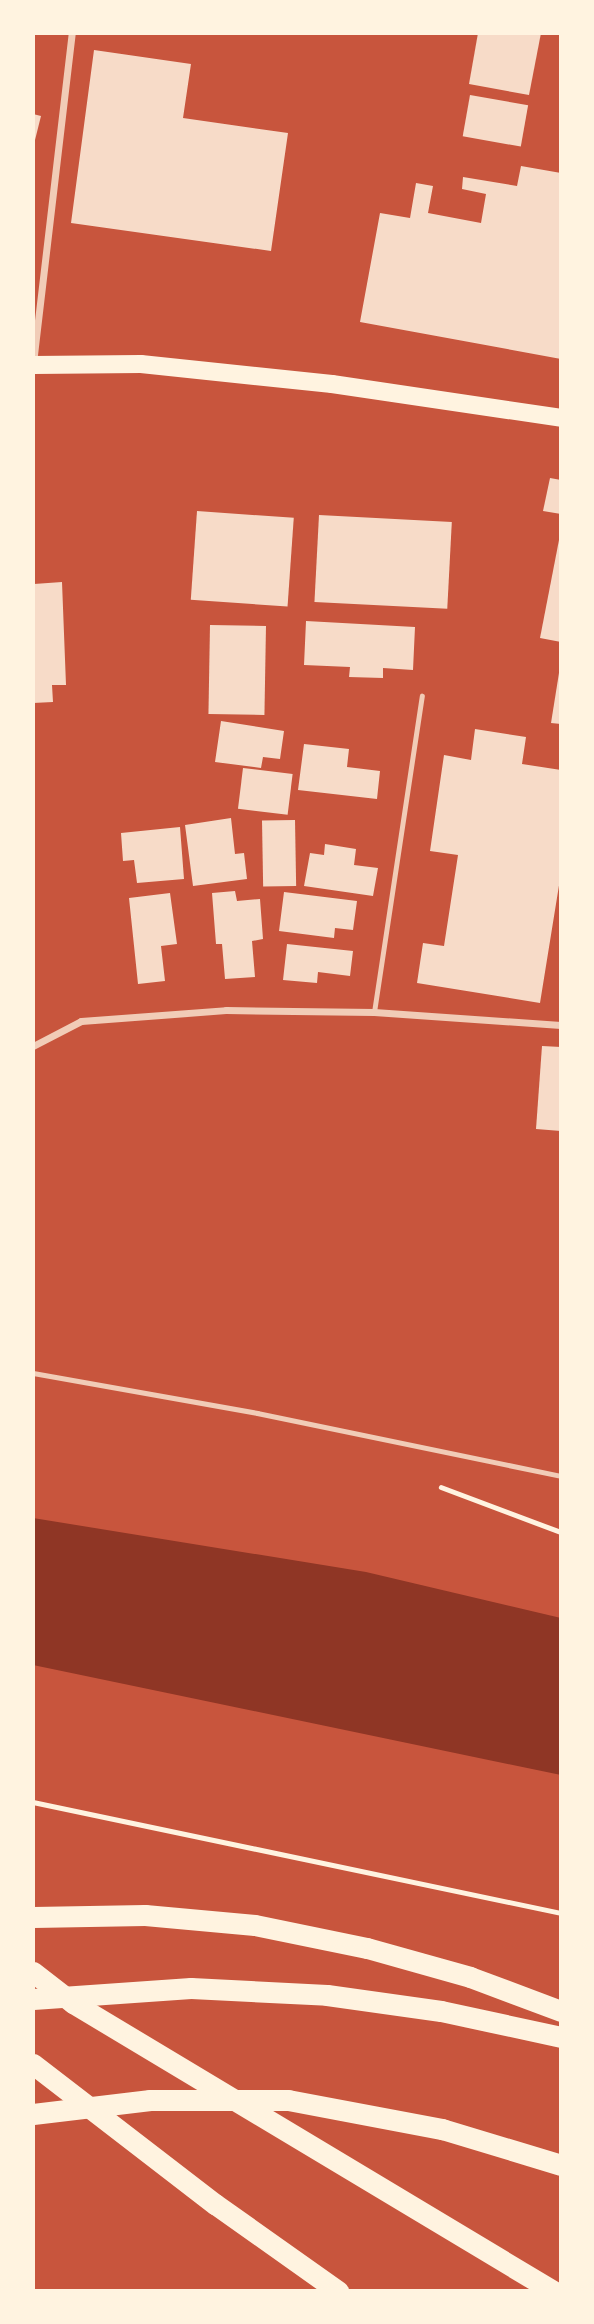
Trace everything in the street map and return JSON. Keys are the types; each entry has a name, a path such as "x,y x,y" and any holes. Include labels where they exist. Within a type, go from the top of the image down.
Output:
{"highway":[{"path":"33,1917 145,1915 255,1925 367,1948 457,1974 561,2011"},
{"path":"33,1972 73,2003 553,2291"},
{"path":"33,1999 191,1987 327,1995 441,2011 561,2037"},
{"path":"33,2064 215,2204 338,2291"},
{"path":"33,2115 150,2100 288,2100 442,2129 561,2165"}],"main road":[{"path":"33,365 141,364 332,384 561,418"}],"street":[{"path":"33,365 72,33"},
{"path":"33,1046 81,1021 226,1010 374,1012 561,1025"}],"lane":[{"path":"374,1012 422,696"},
{"path":"33,1373 257,1413 561,1476"}],"path":[{"path":"437,1485 561,1532"},
{"path":"33,1801 561,1913"}],"shaded area":[{"path":"33,1518 366,1572 561,1618 561,1775 33,1665"}],"building":[{"path":"478,33 541,33 529,95 469,84"},
{"path":"94,50 191,64 183,118 288,133 271,251 71,223"},
{"path":"470,95 528,105 521,147 463,136"},
{"path":"33,114 41,116 34,144 33,144"},
{"path":"521,166 561,173 561,359 360,322 380,213 410,218 416,183 433,186 428,213 481,223 486,194 462,189 463,177 517,186"},
{"path":"550,478 561,480 561,514 543,511"},
{"path":"197,511 294,518 288,607 191,600"},
{"path":"319,515 452,522 447,609 314,602"},
{"path":"561,540 561,642 540,638"},
{"path":"62,582 66,685 52,685 53,702 33,703 34,584"},
{"path":"306,621 415,627 413,670 383,668 383,678 349,677 350,667 304,665"},
{"path":"210,625 266,626 264,715 208,714"},
{"path":"561,673 561,724 551,723"},
{"path":"221,721 284,731 280,759 263,757 261,768 215,762"},
{"path":"475,729 526,737 522,764 561,770 561,873 540,1003 417,983 423,943 444,946 458,855 430,851 444,755 471,760"},
{"path":"304,744 349,749 347,767 380,771 377,799 298,790"},
{"path":"243,768 293,774 288,815 238,809"},
{"path":"231,818 235,854 244,853 247,879 193,886 185,825"},
{"path":"295,820 296,886 263,887 262,821"},
{"path":"180,827 184,879 137,883 134,860 123,861 121,833"},
{"path":"325,844 356,849 354,865 378,868 373,896 304,886 310,853 324,855"},
{"path":"235,891 237,901 260,899 263,939 252,941 255,977 225,979 222,944 216,944 212,893"},
{"path":"284,892 357,901 353,930 335,928 334,938 279,931"},
{"path":"170,893 177,944 161,946 165,981 138,984 129,898"},
{"path":"287,944 353,951 350,976 318,972 317,983 283,980"},
{"path":"542,1046 561,1047 561,1131 536,1129"}]}
